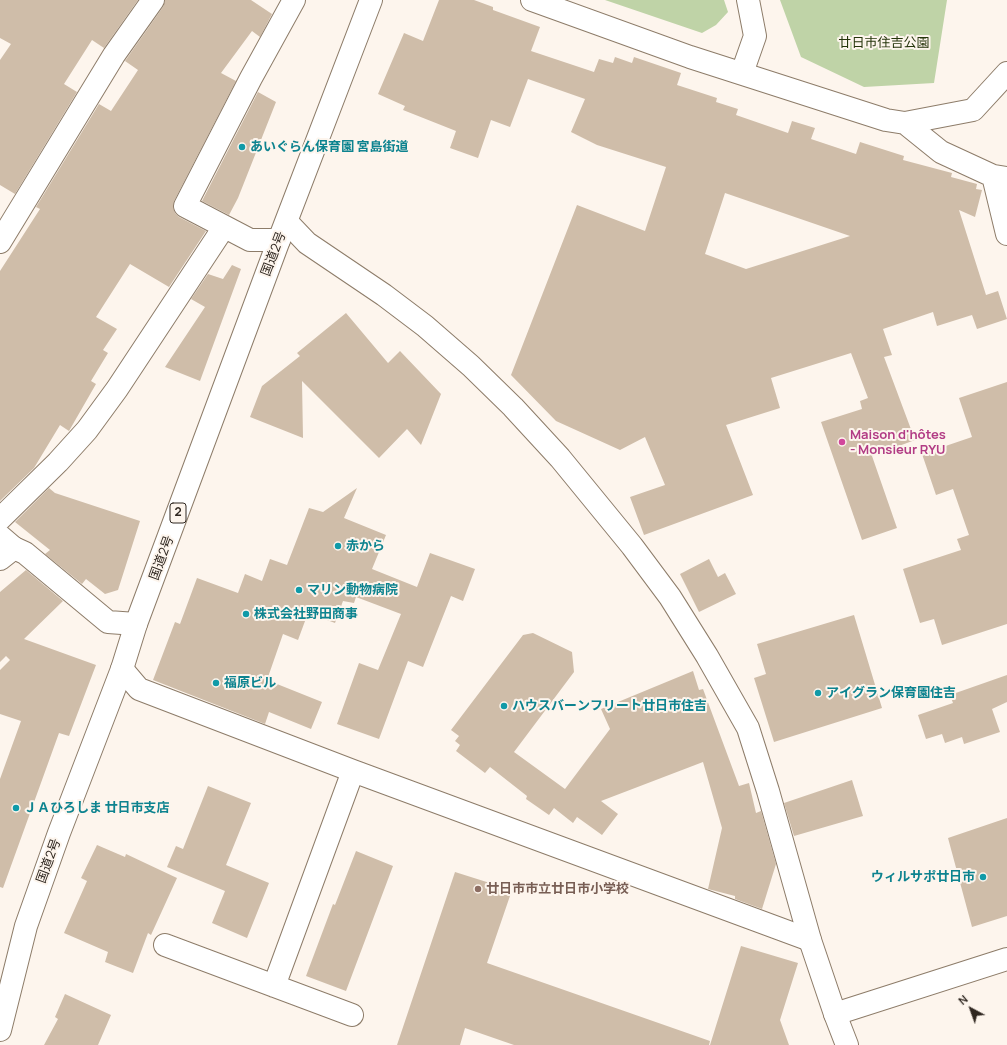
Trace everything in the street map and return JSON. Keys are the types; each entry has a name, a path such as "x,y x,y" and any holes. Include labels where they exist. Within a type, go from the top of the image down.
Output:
{"main road":[{"path":"0,242 114,55 153,0"},
{"path":"294,0 185,206 250,240 283,231 307,243 425,326 471,366 513,407 560,458 632,546 670,597 707,656 748,728 768,791 810,940 847,1045"},
{"name":"国道2号","path":"0,1030 4,999 26,926 59,833 122,669 136,624 283,231 372,0"},
{"path":"532,0 690,57 886,120 904,123 973,110 1007,73"},
{"path":"742,73 755,36 748,0"},
{"path":"904,123 941,152 1000,177 1007,234"},
{"path":"0,519 58,462 87,430 117,389 224,227"},
{"path":"5,548 25,553 108,622 136,624"},
{"path":"122,669 139,689 353,771 810,940"},
{"path":"274,986 353,771"},
{"path":"165,944 352,1015"},
{"path":"835,1014 1007,959"}],"green space":[{"path":"605,0 724,0 728,12 716,25 702,33"},
{"name":"廿日市住吉公園","path":"780,0 947,0 934,83 864,87 801,57"}],"building":[{"path":"0,0 138,0 104,48 92,40 64,84 77,92 15,194 0,185 0,60 11,44 0,38"},
{"path":"165,0 251,0 272,14 260,37 252,31 221,73 236,81 174,201 173,207 175,213 179,217 206,231 169,287 130,264 96,317 117,329 103,350 108,353 91,381 96,384 69,431 60,425 34,468 0,501 0,271 40,209 36,207 99,104 111,111 138,70 125,61 163,7"},
{"path":"439,0 474,0 493,7 493,10 540,27 531,51 594,72 599,59 613,63 615,57 632,63 634,57 681,73 677,85 717,98 716,102 738,109 736,115 788,133 792,121 815,128 811,139 856,154 860,142 904,156 903,160 952,173 951,177 977,184 976,189 982,190 975,217 959,210 986,295 998,291 1007,319 977,329 972,315 937,326 933,312 883,329 892,355 884,357 915,440 872,456 897,528 862,540 821,422 862,409 860,401 868,398 851,353 771,378 780,408 726,425 753,495 644,535 630,497 665,485 645,437 620,450 556,421 511,375 577,205 645,231 666,167 597,145 571,132 585,99 528,79 510,127 491,120 478,158 450,148 456,131 403,110 405,106 378,94 404,33 423,41","holes":["725,193 850,236 746,269 705,254"]},
{"name":"あいぐらん保育園 宮島街道","path":"258,92 276,102 238,198 229,215 202,201"},
{"path":"232,265 241,269 200,381 165,367 205,307 191,299 208,274 223,279"},
{"path":"346,313 388,363 400,351 441,394 421,445 407,429 379,458 302,381 303,438 250,417 262,386 300,356 297,353"},
{"path":"1007,382 1007,624 942,645 934,619 920,623 903,569 961,550 957,539 969,535 953,489 936,495 922,454 972,437 959,398"},
{"path":"49,488 55,493 140,521 118,590 105,594 86,579 82,584 45,554 50,550 15,522"},
{"path":"357,488 344,518 386,535 372,569 417,587 430,553 475,569 463,601 451,596 423,667 408,661 379,739 337,724 359,663 378,670 401,614 356,597 354,603 343,601 335,623 308,613 298,640 283,634 267,680 322,702 311,729 269,712 265,724 153,680 175,622 180,624 197,578 238,593 245,574 262,581 270,559 287,565 309,508 323,512"},
{"path":"709,559 718,577 725,573 736,594 699,612 680,574"},
{"path":"26,570 63,601 24,639 96,665 69,736 59,733 3,888 0,887 0,779 21,721 0,714 0,670 10,660 6,656 0,662 0,592"},
{"name":"アイグラン保育園住吉","path":"854,615 882,708 774,742 754,678 766,674 757,644"},
{"path":"533,633 572,652 574,672 514,752 565,789 610,729 601,709 693,671 699,690 703,689 739,786 749,783 756,813 761,811 776,864 762,909 735,899 735,896 708,889 722,828 703,762 601,801 618,814 602,835 577,817 573,823 554,808 549,815 526,799 527,796 490,767 485,773 456,751 460,745 455,741 459,736 451,730 523,635"},
{"path":"1007,675 1007,702 992,709 1000,732 964,744 962,737 945,743 942,734 926,739 918,715 953,703 950,695"},
{"path":"852,780 863,816 794,836 784,803"},
{"path":"208,786 251,803 226,865 269,883 247,938 212,923 225,891 167,867 176,846 183,849"},
{"name":"ウィルサポ廿日市","path":"1007,818 1007,916 972,927 948,838"},
{"path":"97,845 125,857 126,854 177,878 151,935 148,933 133,973 105,962 108,952 64,933 87,881 81,878"},
{"path":"356,851 393,866 346,991 306,976 333,904 335,905"},
{"path":"455,872 512,890 487,963 710,1041 709,1045 514,1045 465,1028 460,1045 397,1045"},
{"path":"741,946 798,963 780,1020 789,1045 710,1045"},
{"path":"65,994 111,1015 98,1045 44,1045 58,1019 55,1017"}],"place":[{"name":"あいぐらん保育園 宮島街道","path":"242,147"},
{"name":"Maison d'hôtes - Monsieur RYU","path":"842,442"},
{"name":"赤から","path":"338,546"},
{"name":"マリン動物病院","path":"299,590"},
{"name":"株式会社野田商事","path":"246,614"},
{"name":"福原ビル","path":"216,683"},
{"name":"アイグラン保育園住吉","path":"818,693"},
{"name":"ハウスバーンフリート廿日市住吉","path":"504,706"},
{"name":"ＪＡひろしま 廿日市支店","path":"16,808"},
{"name":"ウィルサポ廿日市","path":"983,877"},
{"name":"廿日市市立廿日市小学校","path":"478,889"}]}
